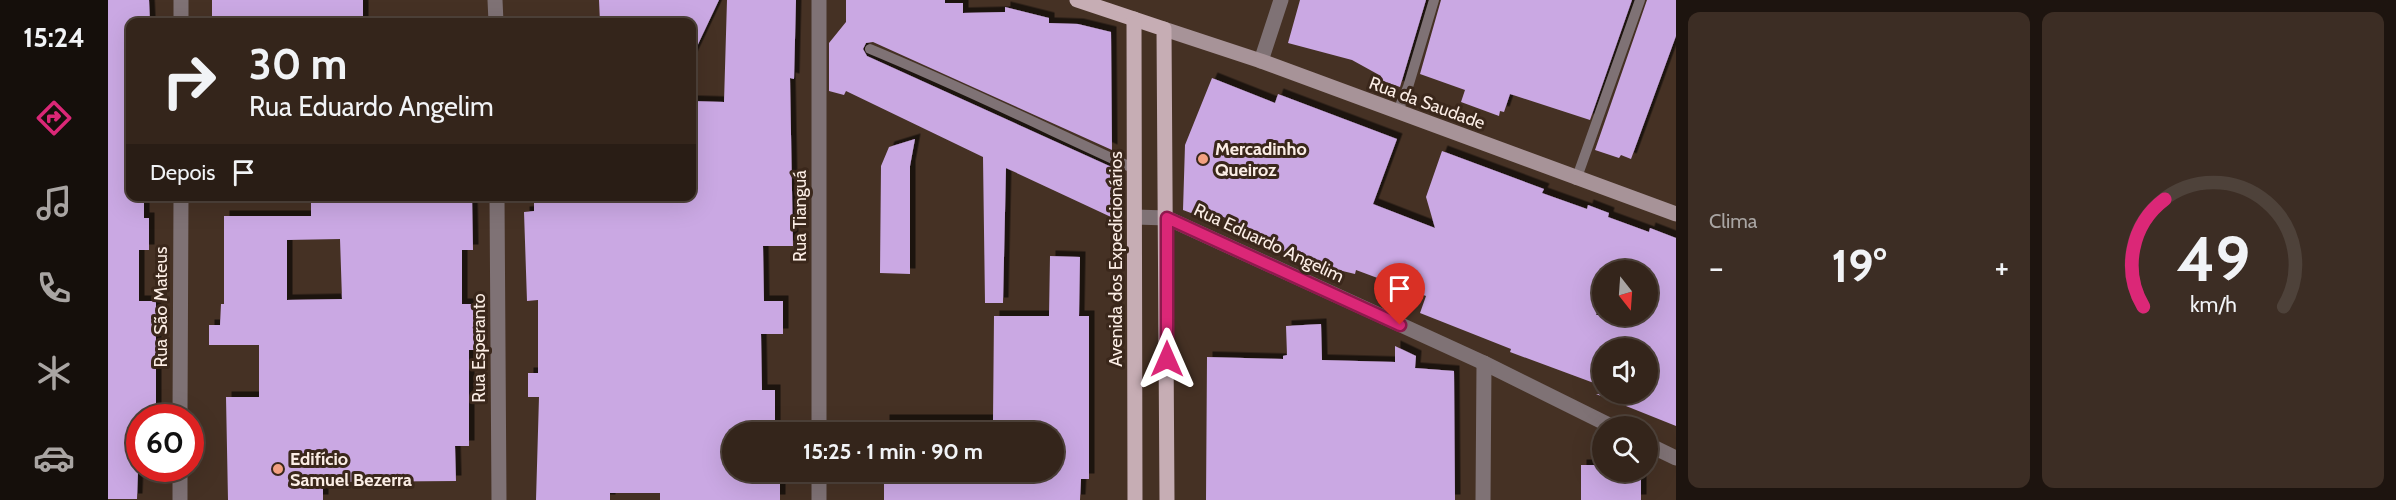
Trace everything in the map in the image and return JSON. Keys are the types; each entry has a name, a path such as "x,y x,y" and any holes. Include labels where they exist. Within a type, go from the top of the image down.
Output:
{"main road":[{"path":"1077,0 1164,29 1167,500"},
{"name":"Avenida dos Expedicionários","path":"1134,19 1135,500"},
{"name":"Rua da Saudade","path":"1164,29 1261,61 1576,180 1676,214"}],"street":[{"path":"181,0 181,18"},
{"path":"495,0 496,18"},
{"name":"Rua Tianguá","path":"819,0 819,422"},
{"path":"1261,61 1281,0"},
{"name":"Rua São Mateus","path":"180,404 181,201"},
{"name":"Rua Esperanto","path":"497,201 499,500"},
{"name":"Rua Eduardo Angelim","path":"1135,217 1167,218 1484,363 1592,417"},
{"path":"1483,500 1484,363"},
{"path":"1658,449 1676,458"},
{"path":"180,482 180,500"},
{"path":"819,482 819,500"}],"lane":[{"path":"1397,113 1434,0"},
{"path":"1576,180 1640,0"},
{"path":"870,49 967,90 1030,123 1135,170"}],"building":[{"path":"108,0 149,0 150,18 126,18 126,201 144,201 144,218 149,218 149,250 139,250 139,301 156,301 156,404 126,404 126,482 138,482 137,499 108,499"},
{"path":"212,0 363,0 363,18 212,18"},
{"path":"599,0 719,0 696,49 696,18 600,18"},
{"path":"727,0 796,0 794,79 790,78 793,246 763,246 764,301 783,301 783,334 761,334 762,390 775,390 775,422 722,422 722,482 780,482 780,500 660,500 660,493 610,493 610,500 536,500 539,397 528,397 528,373 538,373 538,300 527,301 524,212 534,211 534,201 696,201 696,101 724,102"},
{"path":"846,0 945,0 945,3 963,3 963,13 1005,12 1005,7 1049,18 1049,23 1078,24 1111,32 1112,150 873,42 866,43 863,49 867,56 1116,169 1111,217 1006,168 1003,303 985,303 983,157 846,91 844,95 829,91 829,43 846,22"},
{"path":"1300,0 1426,0 1400,87 1380,80 1381,76 1352,60 1288,43"},
{"path":"1441,0 1632,0 1590,120 1510,94 1504,112 1500,111 1499,116 1461,102 1465,90 1420,74"},
{"path":"1647,0 1676,0 1676,36 1631,159 1621,155 1619,158 1595,150"},
{"path":"1212,78 1275,103 1278,94 1397,139 1373,204 1435,228 1426,197 1442,151 1544,189 1542,193 1587,209 1588,205 1609,213 1608,217 1649,232 1650,228 1676,238 1676,426 1658,419 1658,416 1651,416 1621,404 1658,404 1658,338 1592,338 1592,382 1510,352 1511,349 1420,313 1426,296 1356,270 1355,274 1330,268 1263,244 1266,236 1210,211 1207,219 1183,210 1185,145"},
{"path":"915,139 910,166 910,274 880,273 881,166 889,147"},
{"path":"311,201 472,201 473,250 462,250 462,304 473,304 474,350 469,350 469,446 455,446 456,481 323,482 323,500 228,500 226,397 259,397 259,345 209,345 209,325 220,325 221,304 224,304 224,216 311,216","holes":["340,239 342,299 287,300 287,240"]},
{"path":"1050,256 1080,257 1079,316 1089,316 1089,479 1081,479 1080,500 884,500 884,482 1064,482 1064,422 884,422 884,420 993,420 994,316 1049,316"},
{"path":"1321,324 1322,360 1395,362 1395,346 1416,356 1415,368 1454,371 1455,500 1206,500 1207,357 1283,359 1283,356 1287,355 1286,326"},
{"path":"1581,465 1592,465 1592,482 1641,482 1641,500 1581,500"}],"place":[{"name":"Mercadinho Queiroz","path":"1203,159"},
{"name":"Edifício Samuel Bezerra","path":"278,469"}],"route":[{"path":"1167,359 1167,218 1400,325"}]}
